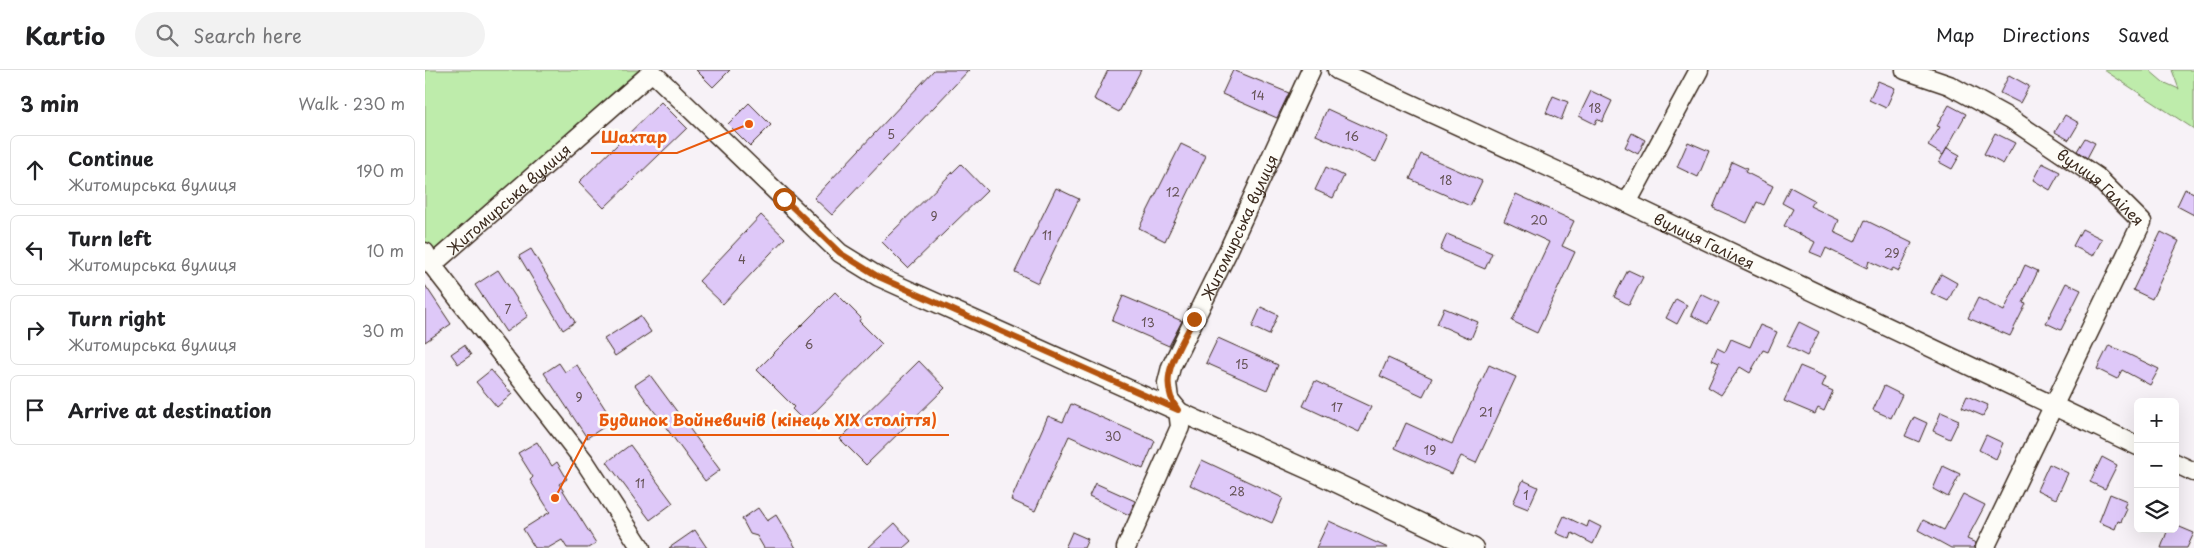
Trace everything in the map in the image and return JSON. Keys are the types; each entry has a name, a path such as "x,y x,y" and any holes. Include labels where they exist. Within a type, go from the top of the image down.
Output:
{"street":[{"name":"Житомирська вулиця","path":"1126,548 1180,427 1178,410 1169,399 1167,383 1171,367 1228,251 1311,70"},
{"name":"вулиця Галілея","path":"1337,70 1627,203 2134,444"},
{"path":"1627,203 1699,70"},
{"name":"вулиця Галілея","path":"1905,70 1949,85 2011,118 2097,177 2142,222 1985,548"},
{"name":"Житомирська вулиця","path":"429,258 653,71 840,253 879,277 1178,410 1454,544 1474,548"},
{"path":"429,258 585,462 641,548"},
{"path":"2179,465 2194,472"}],"green space":[{"path":"425,70 654,70 432,265 425,252"},
{"path":"2104,70 2149,70 2163,82 2179,89 2172,70 2194,70 2194,129"}],"building":[{"path":"696,70 730,70 713,87"},
{"path":"934,70 969,70 832,215 814,198"},
{"path":"1108,70 1141,70 1119,112 1094,99"},
{"path":"1233,70 1289,93 1277,118 1222,94"},
{"path":"2009,75 2029,86 2020,103 2000,93"},
{"path":"1878,81 1895,88 1886,108 1869,100"},
{"path":"1591,91 1612,101 1602,122 1597,119 1595,124 1579,116"},
{"path":"1553,96 1568,102 1561,120 1546,113"},
{"path":"661,102 687,128 604,208 579,182"},
{"path":"749,103 771,125 750,146 728,124"},
{"path":"1949,105 1966,114 1943,155 1928,146 1940,127 1937,126"},
{"path":"1327,109 1388,137 1376,162 1316,135"},
{"path":"2065,115 2079,123 2069,140 2055,132"},
{"path":"1632,133 1645,140 1638,154 1625,147"},
{"path":"1995,133 2015,143 2003,164 1984,154"},
{"path":"2085,138 2095,143 2087,158 2077,151"},
{"path":"1688,142 1709,151 1698,177 1677,167"},
{"path":"1181,144 1206,156 1165,241 1139,228"},
{"path":"1947,148 1960,155 1952,169 1939,162"},
{"path":"1421,154 1482,181 1470,206 1410,179"},
{"path":"1732,162 1747,169 1745,172 1773,186 1764,205 1757,202 1747,223 1713,208"},
{"path":"2042,163 2060,172 2050,190 2033,180"},
{"path":"961,164 987,191 908,268 882,242"},
{"path":"1326,167 1344,176 1333,198 1315,190"},
{"path":"1790,187 1814,200 1810,206 1839,220 1834,232 1855,242 1865,220 1912,243 1899,271 1893,268 1891,271 1869,261 1867,268 1826,248 1822,257 1810,252 1815,242 1784,226 1793,209 1782,203"},
{"path":"1056,188 1079,199 1038,283 1015,272"},
{"path":"2185,189 2194,193 2194,215 2177,206"},
{"path":"1516,194 1574,221 1562,246 1575,252 1537,333 1512,321 1549,242 1504,221"},
{"path":"761,215 785,238 723,304 699,281"},
{"path":"2082,229 2102,239 2093,256 2073,246"},
{"path":"2161,232 2179,241 2152,299 2133,290"},
{"path":"1447,234 1492,253 1485,269 1440,250"},
{"path":"531,249 575,322 563,330 519,256"},
{"path":"2025,265 2038,271 2023,303 2026,304 2010,336 1968,318 1978,298 2004,311"},
{"path":"498,270 528,316 506,332 475,285"},
{"path":"1628,270 1643,277 1629,305 1614,297"},
{"path":"1941,274 1957,283 1948,301 1931,293"},
{"path":"2066,283 2081,290 2061,330 2046,323"},
{"path":"425,285 451,324 425,342"},
{"path":"835,292 861,318 859,321 882,344 805,422 792,409 794,407 757,370"},
{"path":"1701,294 1719,303 1708,324 1691,315"},
{"path":"1123,296 1182,321 1169,346 1112,321"},
{"path":"1676,299 1687,305 1677,324 1666,318"},
{"path":"1261,307 1278,315 1269,335 1252,327"},
{"path":"1444,308 1478,322 1471,339 1437,324"},
{"path":"640,316 651,332 615,356 604,339"},
{"path":"1799,322 1819,332 1807,356 1787,346"},
{"path":"1760,325 1777,332 1768,352 1763,350 1750,373 1740,367 1721,395 1708,387 1719,363 1712,360 1717,348 1725,352 1731,339 1750,347"},
{"path":"1218,338 1278,365 1267,390 1206,363"},
{"path":"464,345 471,355 458,364 451,354"},
{"path":"2109,345 2159,369 2150,385 2122,370 2117,379 2097,369"},
{"path":"1388,358 1432,378 1423,396 1380,376"},
{"path":"919,361 945,388 866,465 840,439"},
{"path":"559,363 565,372 577,365 613,421 587,438 544,373"},
{"path":"1489,365 1516,377 1476,463 1461,456 1452,474 1395,448 1406,423 1452,444"},
{"path":"1800,366 1826,377 1822,386 1833,391 1824,411 1818,408 1815,414 1784,401"},
{"path":"491,370 512,394 497,407 476,382"},
{"path":"650,375 720,470 705,481 635,385"},
{"path":"1315,381 1371,407 1359,432 1303,406"},
{"path":"1884,386 1902,395 1891,418 1873,410"},
{"path":"1967,396 1988,405 1983,416 1962,407"},
{"path":"1071,404 1155,441 1143,469 1069,436 1035,511 1011,500 1048,416 1063,422"},
{"path":"1941,412 1959,420 1950,439 1933,431"},
{"path":"1914,417 1927,423 1919,442 1905,436"},
{"path":"1986,435 2003,443 1996,459 1979,450"},
{"path":"537,442 552,466 557,462 567,479 559,484 596,543 588,548 567,548 562,540 548,548 535,548 523,529 550,512 530,480 533,477 518,453"},
{"path":"630,445 673,503 650,520 607,462"},
{"path":"2102,457 2117,465 2105,489 2090,482"},
{"path":"1202,460 1283,498 1272,523 1190,485"},
{"path":"2049,464 2068,473 2056,499 2037,490"},
{"path":"1943,466 1960,474 1948,497 1933,489"},
{"path":"1523,480 1538,487 1528,509 1513,503"},
{"path":"1095,483 1135,501 1129,515 1089,496"},
{"path":"1963,494 1985,505 1967,539 1976,543 1974,548 1951,548 1918,530 1923,520 1944,530"},
{"path":"2110,494 2127,501 2124,507 2127,509 2121,522 2118,521 2115,529 2099,522"},
{"path":"758,508 767,521 776,515 796,548 764,548 757,536 750,534 742,519"},
{"path":"1564,516 1587,527 1589,521 1601,527 1593,544 1572,533 1570,539 1556,533"},
{"path":"1329,521 1388,548 1316,548"},
{"path":"895,523 911,541 903,548 868,548"},
{"path":"2179,527 2194,533 2187,548 2161,548 2167,533 2179,533"},
{"path":"695,530 707,548 669,548"},
{"path":"1072,532 1088,539 1084,548 1065,548"}],"place":[{"name":"Шахтар","path":"749,124"},
{"name":"Будинок Войневичів (кінець ХІХ століття)","path":"555,498"}],"route":[{"path":"784,199 840,253 879,277 1178,410 1169,399 1167,383 1171,367 1194,319"}]}
